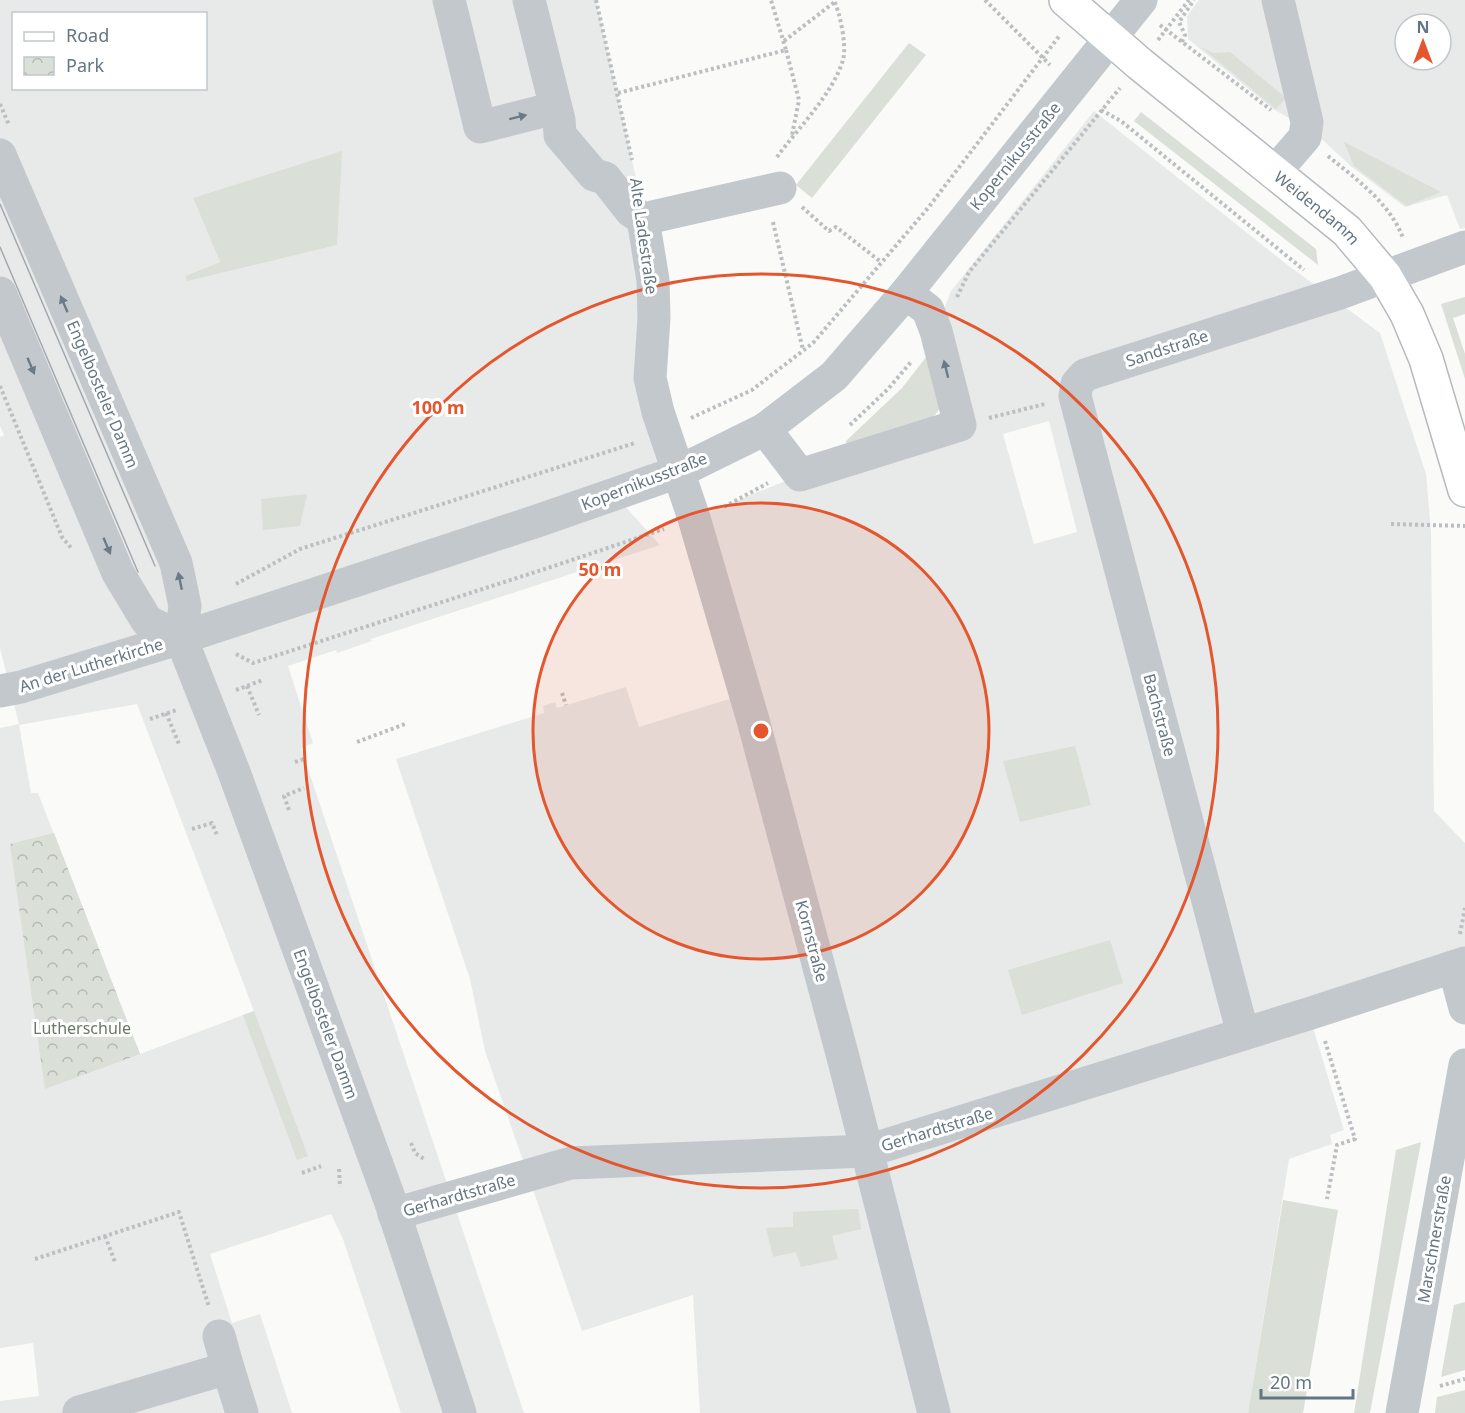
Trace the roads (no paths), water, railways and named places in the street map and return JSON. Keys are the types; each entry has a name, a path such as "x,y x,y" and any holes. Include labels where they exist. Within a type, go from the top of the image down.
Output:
{"main road":[{"name":"Weidendamm","path":"1066,0 1140,64 1347,231 1386,276 1407,314 1426,359 1465,490"}],"street":[{"path":"449,0 480,127 557,114"},
{"path":"529,0 560,135 594,175 620,173 631,211 643,219 772,189"},
{"name":"Kopernikusstraße","path":"181,638 540,520 678,472 765,429 834,376 906,293 1141,0"},
{"path":"1274,173 1305,137 1307,122 1278,0"},
{"name":"Engelbosteler Damm","path":"0,155 176,563 185,606 181,638 234,772 394,1214 460,1413"},
{"name":"Alte Ladestraße","path":"643,219 653,280 654,318 650,378 663,431 678,472"},
{"name":"Sandstraße","path":"1075,396 1077,384 1084,375 1340,293 1465,247"},
{"path":"0,293 118,573 147,621 181,638"},
{"path":"765,429 800,475 960,425 936,331 928,309 906,293"},
{"name":"Bachstraße","path":"1075,396 1243,1034"},
{"name":"Kornstraße","path":"678,472 694,518 753,720 934,1413"},
{"name":"An der Lutherkirche","path":"0,691 21,687 181,638"},
{"path":"1460,965 1465,1008"},
{"name":"Gerhardtstraße","path":"394,1214 571,1163 867,1151 1460,965"},
{"name":"Marschnerstraße","path":"1402,1413 1465,1065"},
{"path":"219,1336 242,1413"},
{"path":"79,1412 228,1368"}],"tram line":[{"path":"0,204 155,566"},
{"path":"0,247 138,572"}],"park label":[{"name":"Lutherschule","path":"82,1028"}]}
